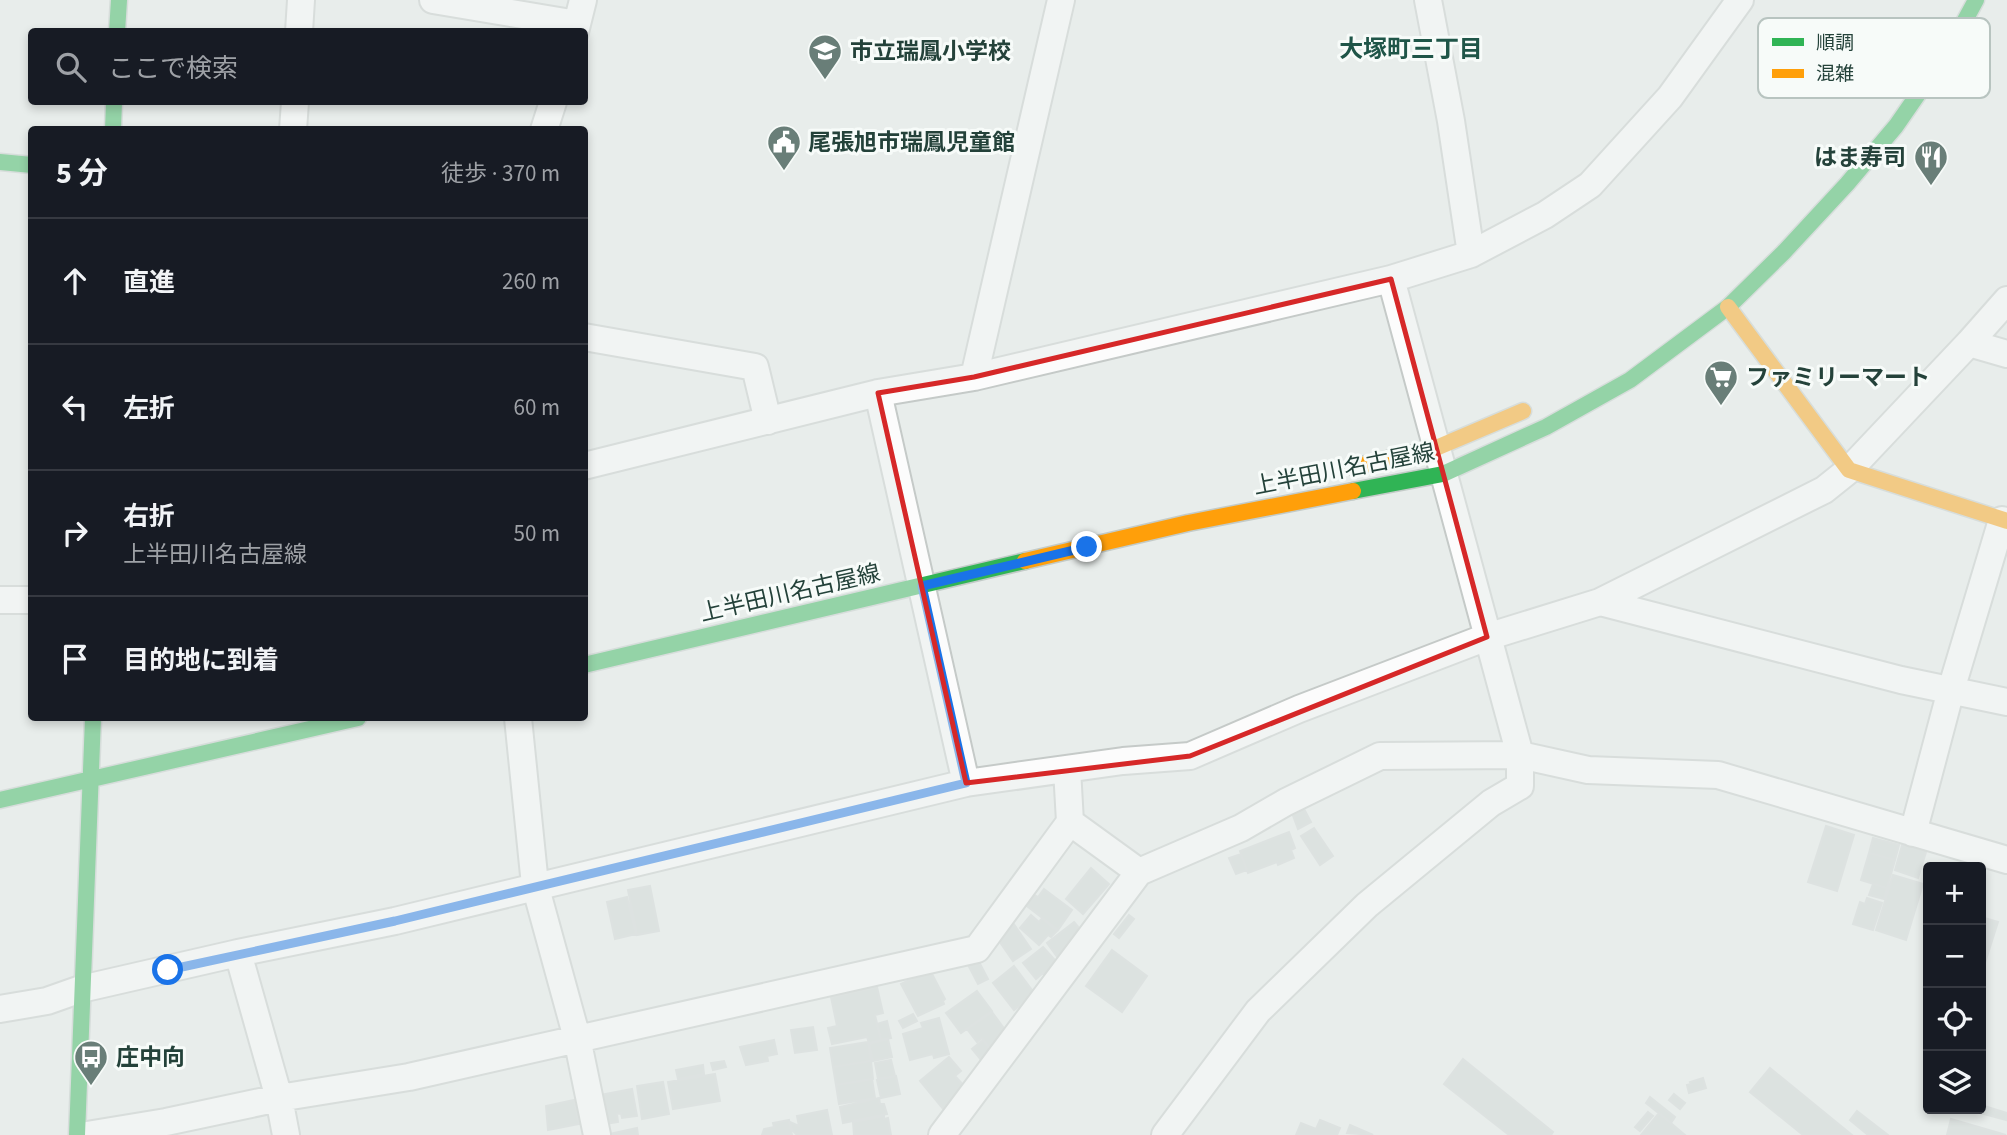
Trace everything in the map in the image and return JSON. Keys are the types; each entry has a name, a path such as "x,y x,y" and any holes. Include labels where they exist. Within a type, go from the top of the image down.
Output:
{"main road":[{"path":"117,28 119,0"},
{"name":"上半田川名古屋線","path":"1966,18 1976,0"},
{"name":"上半田川名古屋線","path":"588,664 919,571 1443,474 1546,427 1630,380 1728,307 1847,184 1896,126 1915,98"},
{"path":"113,126 114,105"},
{"path":"0,162 28,165"},
{"path":"1728,307 1849,470 2005,521"},
{"name":"上半田川名古屋線","path":"1340,470 1436,448 1533,406"},
{"path":"77,1135 93,721"},
{"path":"0,800 345,721"}],"street":[{"path":"299,28 301,0"},
{"path":"433,0 579,19"},
{"path":"974,377 1061,0"},
{"path":"1428,0 1451,121 1471,254"},
{"path":"588,465 878,393 974,377 1391,279 1471,254 1545,215 1590,185 1670,97 1740,0"},
{"path":"293,126 295,105"},
{"path":"545,126 552,105"},
{"path":"1165,1135 1258,1011 1367,905 1491,803 1520,786 1520,755 1391,279"},
{"path":"0,1009 47,1001 81,989 238,953 395,921 966,783 1123,761 1190,756 1299,709 1487,637 1600,602 1824,490 1849,470 2007,300"},
{"path":"588,338 755,367 768,421"},
{"path":"1969,343 2007,354"},
{"path":"878,393 966,783"},
{"path":"1913,833 1951,690 2005,521"},
{"path":"0,600 28,600"},
{"path":"1600,602 1901,680 2007,702"},
{"path":"518,721 536,886 577,1038 597,1135"},
{"path":"942,1135 1139,872 1241,828 1286,802 1380,756 1520,755 1588,771 1718,775 2007,860"},
{"path":"87,1135 167,1128 279,1098 409,1077 977,948 1070,822 1067,769"},
{"path":"1070,822 1139,872"},
{"path":"238,953 279,1098 286,1135"}],"highlighted area":[{"path":"1391,279 1487,637 1190,756 966,783 878,393 974,377"}],"building":[{"path":"1303,807 1311,822 1298,829 1292,813"},
{"path":"1826,826 1854,835 1837,891 1808,882"},
{"path":"1314,828 1333,856 1320,865 1301,836"},
{"path":"1289,832 1295,848 1291,850 1294,858 1248,873 1240,851"},
{"path":"1873,838 1899,845 1895,860 1869,853"},
{"path":"1903,842 1927,849 1918,878 1895,870"},
{"path":"1869,853 1895,860 1887,888 1861,880"},
{"path":"1241,854 1247,870 1236,874 1229,858"},
{"path":"1091,868 1109,884 1083,914 1066,899"},
{"path":"1893,875 1923,884 1906,940 1876,930"},
{"path":"1873,884 1887,888 1884,899 1869,895"},
{"path":"650,886 659,931 637,935 628,890"},
{"path":"1044,889 1072,910 1058,930 1023,903 1031,893 1038,897"},
{"path":"627,897 636,934 615,939 607,902"},
{"path":"1867,898 1882,903 1873,930 1853,924 1860,902 1865,904"},
{"path":"1031,915 1039,922 1042,918 1057,931 1051,937 1048,935 1039,945 1020,928"},
{"path":"1129,915 1134,919 1119,938 1114,934"},
{"path":"1009,917 1031,949 1013,961 995,935"},
{"path":"1986,918 1998,922 1986,960"},
{"path":"1074,922 1086,936 1058,958 1047,943"},
{"path":"1043,947 1062,968 1048,979 1043,973 1036,979 1023,963"},
{"path":"1112,950 1147,976 1122,1012 1086,986"},
{"path":"977,958 988,979 978,984 967,963"},
{"path":"1014,966 1035,994 1014,1010 993,983"},
{"path":"930,970 945,999 944,1004 918,1016 901,984"},
{"path":"877,987 883,1013 875,1015 881,1040 869,1043 867,1037 832,1044 828,1028 837,1026 831,997"},
{"path":"977,991 992,1011 961,1033 946,1013"},
{"path":"992,1012 1011,1038 992,1052 982,1038 977,1042 967,1029"},
{"path":"913,1014 917,1021 903,1028 899,1021"},
{"path":"939,1018 949,1054 934,1058 933,1054 910,1060 903,1034 923,1028 921,1023"},
{"path":"887,1021 891,1038 881,1040 877,1024"},
{"path":"813,1027 817,1050 795,1053 791,1030"},
{"path":"888,1039 892,1057 873,1061 869,1044"},
{"path":"774,1040 777,1054 767,1056 768,1061 746,1065 740,1047"},
{"path":"983,1040 992,1052 981,1060 972,1049"},
{"path":"868,1042 871,1061 833,1067 830,1048"},
{"path":"949,1057 961,1071 955,1076 968,1090 949,1116 920,1081"},
{"path":"1463,1059 1553,1132 1551,1135 1509,1135 1444,1084"},
{"path":"891,1060 895,1076 878,1079 875,1063"},
{"path":"724,1061 726,1067 713,1070 711,1063"},
{"path":"871,1061 873,1079 836,1085 833,1067"},
{"path":"703,1065 704,1074 678,1079 676,1070"},
{"path":"1770,1068 1852,1135 1803,1135 1750,1092"},
{"path":"715,1074 720,1101 673,1109 668,1082"},
{"path":"896,1076 900,1094 881,1098 877,1080"},
{"path":"1703,1078 1706,1088 1689,1093 1687,1085"},
{"path":"872,1079 875,1098 839,1104 836,1085"},
{"path":"663,1082 669,1114 642,1119 637,1086"},
{"path":"632,1089 637,1116 622,1118 621,1113 617,1114 618,1122 605,1124 600,1095"},
{"path":"1674,1094 1685,1103 1680,1109 1669,1100"},
{"path":"1650,1097 1675,1117 1671,1123 1646,1103"},
{"path":"879,1098 887,1114 843,1123 840,1107"},
{"path":"574,1100 579,1124 548,1130 546,1106"},
{"path":"1986,1107 2007,1113 2006,1120 1984,1114 1986,1114"},
{"path":"827,1110 832,1135 797,1135 792,1130 790,1122 799,1126 797,1116"},
{"path":"1857,1111 1888,1135 1868,1135 1850,1120"},
{"path":"1648,1112 1653,1116 1640,1131 1635,1127"},
{"path":"1659,1113 1685,1135 1641,1135"},
{"path":"884,1116 884,1119 888,1118 891,1135 854,1135 853,1122"},
{"path":"1951,1119 2006,1135 1947,1135"},
{"path":"789,1120 792,1135 762,1135 764,1129 774,1127 773,1123"},
{"path":"1320,1120 1340,1128 1337,1135 1296,1135 1301,1123 1316,1129"},
{"path":"1350,1125 1373,1135 1347,1133"},
{"path":"637,1128 638,1135 605,1135"}],"traffic: fast":[{"path":"117,28 119,0"},
{"path":"1966,18 1976,0"},
{"path":"1353,491 1443,474 1546,427 1630,380 1728,307 1783,253 1847,184 1896,126 1915,98"},
{"path":"113,126 114,105"},
{"path":"0,162 28,165"},
{"path":"588,664 1025,561"},
{"path":"77,1135 93,721"},
{"path":"0,800 345,721"}],"traffic: slow":[{"path":"1728,307 1849,470 2007,521"},
{"path":"1353,467 1436,448 1523,411"},
{"path":"1025,561 1188,523 1353,491"}],"place":[{"name":"市立瑞鳳小学校","path":"825,81"},
{"name":"尾張旭市瑞鳳児童館","path":"784,172"},
{"name":"はま寿司","path":"1931,187"},
{"name":"ファミリーマート","path":"1721,407"},
{"name":"庄中向","path":"91,1087"}],"district":[{"name":"大塚町三丁目","path":"1411,49"}],"route":[{"path":"168,970 395,921 966,783 922,586 1087,547"}]}
